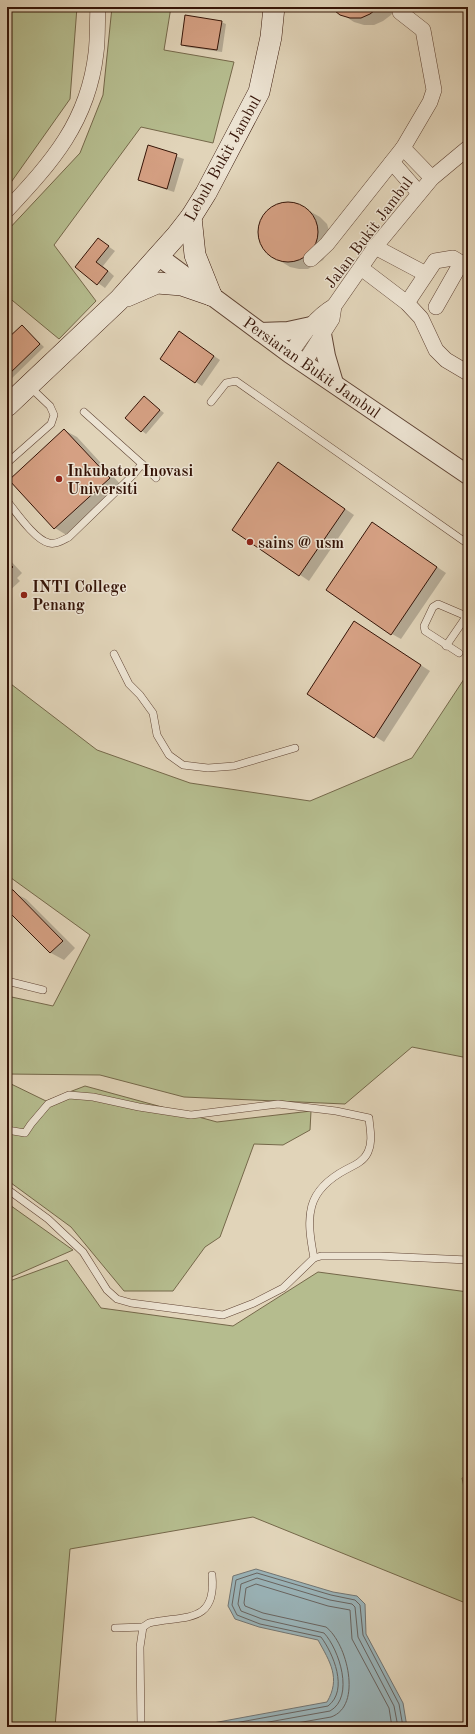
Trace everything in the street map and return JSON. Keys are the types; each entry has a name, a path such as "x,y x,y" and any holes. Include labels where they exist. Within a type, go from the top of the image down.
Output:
{"main road":[{"name":"Lebuh Bukit Jambul","path":"7,406 119,300 158,256 190,217 206,194 259,92 271,37 274,7"},
{"path":"190,217 195,255 211,295"},
{"path":"119,300 157,283 182,285 211,295"}],"street":[{"path":"7,210 46,168 67,140 86,98 96,53 98,7"},
{"path":"311,259 327,244 403,148 430,102 434,90 423,30 400,12"},
{"path":"403,148 432,178"},
{"name":"Jalan Bukit Jambul","path":"297,358 316,330 323,312 334,306 375,247 432,178 468,148"},
{"path":"392,162 420,193"},
{"path":"375,247 426,274"},
{"name":"Persiaran Bukit Jambul","path":"158,256 260,332 468,475"},
{"path":"408,303 435,261 453,258 464,265 436,307"},
{"path":"361,268 408,303 421,318 436,350 446,360 468,373"},
{"path":"260,332 316,330 334,383"}],"lane":[{"path":"468,189 468,200"},
{"path":"211,402 226,383 236,380 468,544"},
{"path":"7,463 52,424 54,415 50,406 28,385"},
{"path":"84,412 156,478"},
{"path":"7,501 40,538 50,543 60,542 69,537 133,475 142,464"},
{"path":"446,646 467,615 438,604 433,607 424,626 426,631 446,646 459,653"},
{"path":"114,654 129,684 140,694 153,713 157,735 168,755 183,765 208,768 234,766 295,748"},
{"path":"7,981 43,990"},
{"path":"7,1130 25,1133 30,1124 48,1104 69,1095 93,1097 139,1107 191,1115 278,1104 336,1111 369,1118 372,1141 368,1153 363,1159 328,1182 317,1192 312,1201 309,1214 309,1230 314,1258"},
{"path":"7,1188 48,1219 83,1252 107,1290 117,1298 131,1303 223,1315 254,1303 283,1288 314,1258 321,1256 380,1256 468,1260"},
{"path":"116,1628 143,1627 149,1623 192,1617 210,1603 213,1594 212,1575"},
{"path":"141,1727 140,1647 143,1627"}],"green space":[{"path":"7,7 77,7 70,99 7,188"},
{"path":"112,7 171,7 164,50 234,62 213,143 141,127 54,245 96,301 59,339 7,296 7,231 80,153 103,95"},
{"path":"468,673 468,1058 412,1047 345,1104 184,1097 100,1075 7,1074 7,996 53,1006 90,935 7,875 7,681 97,750 190,783 310,801 412,758"},
{"path":"7,1082 46,1101 85,1086 217,1122 311,1111 310,1130 283,1145 254,1144 220,1237 205,1247 173,1291 124,1291 71,1227 7,1180"},
{"path":"7,1203 73,1250 7,1279"},
{"path":"67,1260 101,1308 233,1326 318,1272 468,1292 468,1477 462,1478 468,1506 468,1604 253,1517 70,1549 55,1727 7,1727 7,1282"}],"water":[{"path":"256,1569 333,1592 357,1596 365,1604 366,1634 403,1703 407,1727 191,1727 327,1702 331,1693 333,1685 332,1670 318,1640 259,1627 235,1619 228,1606 233,1576"}],"building":[{"path":"330,7 379,7 370,14 361,18 350,18 340,15"},
{"path":"185,15 222,21 217,50 181,45"},
{"path":"148,145 177,154 167,189 138,180"},
{"path":"282,202 294,202 305,207 313,215 318,226 316,244 305,257 294,262 282,262 271,257 263,249 258,238 258,226 263,215 271,207"},
{"path":"98,238 109,246 96,262 108,271 97,285 75,267"},
{"path":"22,325 40,344 7,376 7,339"},
{"path":"179,331 214,356 195,383 160,359"},
{"path":"144,396 160,410 141,432 125,418"},
{"name":"Inkubator Inovasi Universiti","path":"64,429 110,478 54,529 9,480"},
{"path":"278,462 345,509 299,576 232,530"},
{"path":"372,522 437,567 391,635 326,590"},
{"path":"7,561 13,567 8,572 11,575 7,579"},
{"path":"354,621 421,665 374,738 307,694"},
{"path":"7,888 13,890 63,941 50,953 7,910"}],"place":[{"name":"Inkubator Inovasi Universiti","path":"59,479"},
{"name":"sains @ usm","path":"250,542"},
{"name":"INTI College Penang","path":"24,595"}]}
